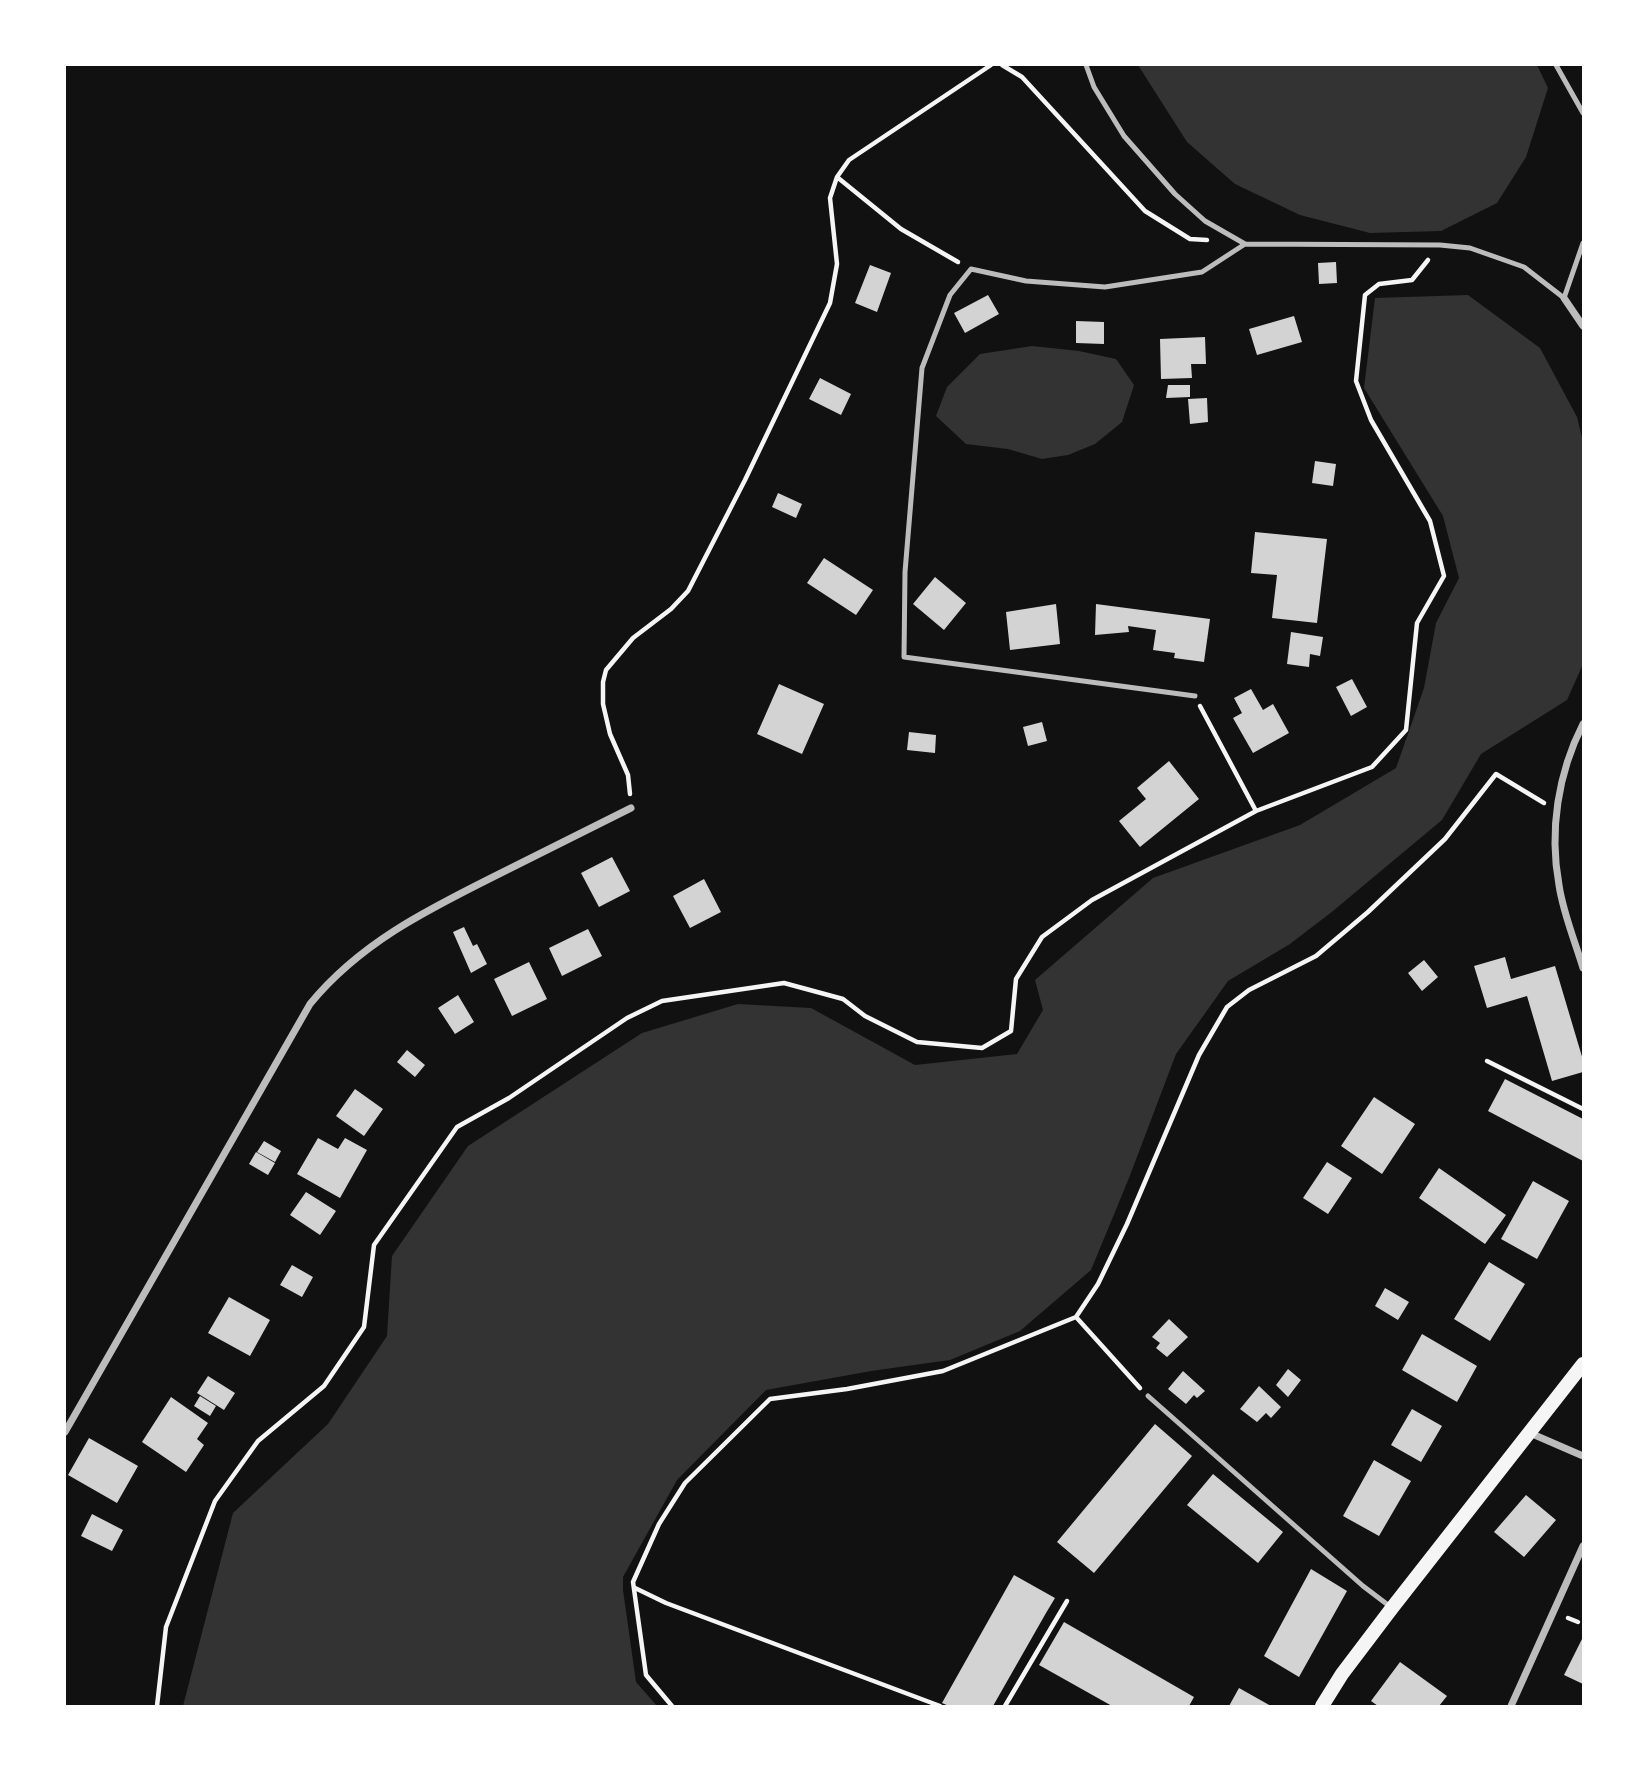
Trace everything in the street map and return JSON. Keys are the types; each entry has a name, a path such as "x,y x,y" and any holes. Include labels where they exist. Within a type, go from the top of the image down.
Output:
{"main road":[{"path":"1322,1706 1342,1674 1392,1608 1583,1364"}],"street":[{"path":"1564,298 1583,326"},
{"path":"1583,724 1561,787 1553,835 1559,887 1583,968"},
{"path":"65,1432 310,1004 325,986 351,961 410,920 631,808"},
{"path":"1530,1433 1583,1456"},
{"path":"1511,1706 1583,1546"}],"lane":[{"path":"1086,65 1094,87 1124,136 1166,184 1205,221 1245,244 1440,245 1470,248 1524,267 1564,298 1583,243"},
{"path":"1556,65 1583,113"},
{"path":"1195,696 904,657 905,572 922,368 950,296 971,270 1026,281 1105,287 1202,272 1245,244"},
{"path":"1148,1396 1352,1577 1392,1608"}],"path":[{"path":"631,808 628,775 610,734 603,704 606,670 633,638 671,609 688,591 830,303 838,264 830,198 837,177 849,160 991,65"},
{"path":"1002,65 1022,77 1144,211 1189,239 1212,241"},
{"path":"837,177 901,229 971,270"},
{"path":"157,1706 166,1627 215,1501 258,1441 324,1386 364,1327 374,1245 457,1127 509,1098 627,1017 662,1001 784,983 843,999 865,1016 917,1042 982,1048 1011,1031 1016,979 1042,937 1092,900 1256,811 1372,767 1406,730 1417,623 1444,576 1430,521 1371,419 1356,381 1365,295 1379,284 1412,280 1440,245"},
{"path":"1195,696 1256,811"},
{"path":"672,1706 646,1675 633,1582 659,1524 685,1483 770,1399 846,1389 943,1371 1076,1318 1098,1284 1199,1055 1227,1007 1250,990 1316,956 1368,912 1445,839 1496,774 1557,811"},
{"path":"1487,1061 1583,1110"},
{"path":"1076,1318 1148,1396"},
{"path":"634,1587 666,1603 940,1706"},
{"path":"1005,1706 1067,1601"},
{"path":"1567,1617 1578,1622"}],"shaded area":[{"path":"1138,65 1537,65 1548,88 1526,157 1497,203 1441,231 1370,233 1300,215 1235,184 1187,142"},
{"path":"1468,295 1540,348 1577,417 1583,442 1583,664 1567,700 1481,754 1442,820 1290,944 1228,981 1176,1054 1091,1270 1020,1331 950,1360 766,1390 677,1480 623,1577 636,1682 657,1706 183,1706 233,1513 328,1424 387,1336 392,1256 468,1146 642,1033 738,1004 811,1008 915,1065 1017,1054 1043,1010 1035,980 1153,878 1300,825 1396,768 1424,688 1436,623 1459,578 1443,516 1364,388 1375,298"},
{"path":"1032,346 1079,351 1116,359 1134,385 1122,422 1095,444 1068,455 1042,459 1008,449 966,444 936,416 947,387 980,354"}],"building":[{"path":"1336,262 1337,283 1319,284 1318,263"},
{"path":"870,265 891,273 877,312 855,303"},
{"path":"988,295 999,314 965,333 954,313"},
{"path":"1294,316 1302,342 1257,355 1249,329"},
{"path":"1076,321 1104,322 1104,344 1076,343"},
{"path":"1205,337 1206,364 1191,364 1192,378 1161,379 1160,339"},
{"path":"820,378 851,394 841,415 809,399"},
{"path":"1168,385 1190,385 1190,397 1166,398"},
{"path":"1207,398 1208,422 1190,424 1188,399"},
{"path":"1315,461 1336,464 1333,486 1312,483"},
{"path":"778,493 802,504 796,518 772,507"},
{"path":"1255,532 1327,539 1317,623 1272,618 1277,575 1251,573"},
{"path":"824,558 873,590 856,615 807,583"},
{"path":"935,577 966,603 944,630 913,604"},
{"path":"1056,604 1060,644 1010,650 1006,612"},
{"path":"1096,604 1210,619 1204,662 1174,658 1175,653 1153,650 1156,630 1128,626 1129,632 1095,635"},
{"path":"1291,632 1323,637 1320,656 1310,654 1309,667 1287,664"},
{"path":"1352,679 1367,707 1351,716 1336,687"},
{"path":"779,684 824,704 802,754 757,734"},
{"path":"1251,689 1263,710 1273,704 1289,733 1253,753 1233,718 1242,713 1234,698"},
{"path":"1042,722 1047,741 1028,746 1023,727"},
{"path":"909,732 936,735 935,753 907,750"},
{"path":"1169,761 1199,799 1140,847 1119,821 1146,799 1137,788"},
{"path":"612,857 630,891 599,907 581,873"},
{"path":"704,879 721,912 690,928 673,896"},
{"path":"464,927 473,946 477,944 487,964 471,973 453,932"},
{"path":"588,929 602,956 562,976 549,948"},
{"path":"1505,957 1511,979 1555,966 1583,1060 1583,1072 1552,1081 1527,996 1487,1008 1474,966"},
{"path":"1424,960 1438,977 1422,991 1408,973"},
{"path":"529,962 547,999 512,1016 494,979"},
{"path":"458,995 474,1022 455,1034 438,1008"},
{"path":"407,1050 425,1065 415,1077 397,1062"},
{"path":"1505,1079 1583,1119 1583,1161 1488,1111"},
{"path":"355,1089 383,1109 364,1136 336,1116"},
{"path":"1374,1097 1415,1124 1382,1174 1341,1146"},
{"path":"318,1138 338,1149 345,1138 367,1150 340,1198 297,1174"},
{"path":"264,1141 281,1151 275,1162 257,1152"},
{"path":"256,1152 275,1163 268,1175 249,1164"},
{"path":"1327,1162 1352,1178 1328,1214 1303,1198"},
{"path":"1439,1168 1506,1215 1485,1244 1419,1198"},
{"path":"1533,1181 1569,1201 1537,1259 1501,1239"},
{"path":"306,1192 336,1211 320,1235 290,1215"},
{"path":"1489,1262 1525,1284 1490,1341 1454,1319"},
{"path":"292,1265 313,1277 302,1297 280,1285"},
{"path":"1385,1288 1409,1302 1398,1320 1375,1306"},
{"path":"229,1297 270,1320 250,1356 208,1333"},
{"path":"1169,1319 1188,1337 1167,1357 1156,1348 1160,1343 1152,1337"},
{"path":"1422,1334 1477,1366 1457,1402 1402,1370"},
{"path":"1288,1369 1301,1380 1288,1397 1276,1385"},
{"path":"1183,1371 1205,1391 1197,1398 1194,1395 1186,1404 1168,1389"},
{"path":"208,1376 235,1393 224,1410 197,1393"},
{"path":"1259,1386 1281,1407 1271,1418 1266,1413 1257,1422 1240,1409"},
{"path":"200,1396 216,1406 210,1416 194,1406"},
{"path":"171,1397 208,1423 197,1439 204,1445 186,1472 142,1442"},
{"path":"1412,1409 1442,1426 1421,1462 1391,1445"},
{"path":"1155,1424 1192,1456 1094,1573 1057,1542"},
{"path":"89,1438 138,1466 117,1503 68,1475"},
{"path":"1374,1460 1411,1481 1379,1536 1343,1516"},
{"path":"1213,1474 1283,1532 1258,1563 1187,1505"},
{"path":"1526,1495 1556,1520 1524,1557 1494,1532"},
{"path":"92,1514 123,1530 112,1551 81,1536"},
{"path":"1311,1569 1347,1591 1299,1677 1264,1656"},
{"path":"1014,1575 1055,1598 993,1706 949,1706 942,1703"},
{"path":"1064,1622 1194,1697 1189,1706 1112,1706 1039,1665"},
{"path":"1583,1637 1583,1684 1564,1675"},
{"path":"1400,1662 1447,1696 1439,1706 1378,1706 1371,1701"},
{"path":"1239,1688 1271,1706 1229,1706"}]}
